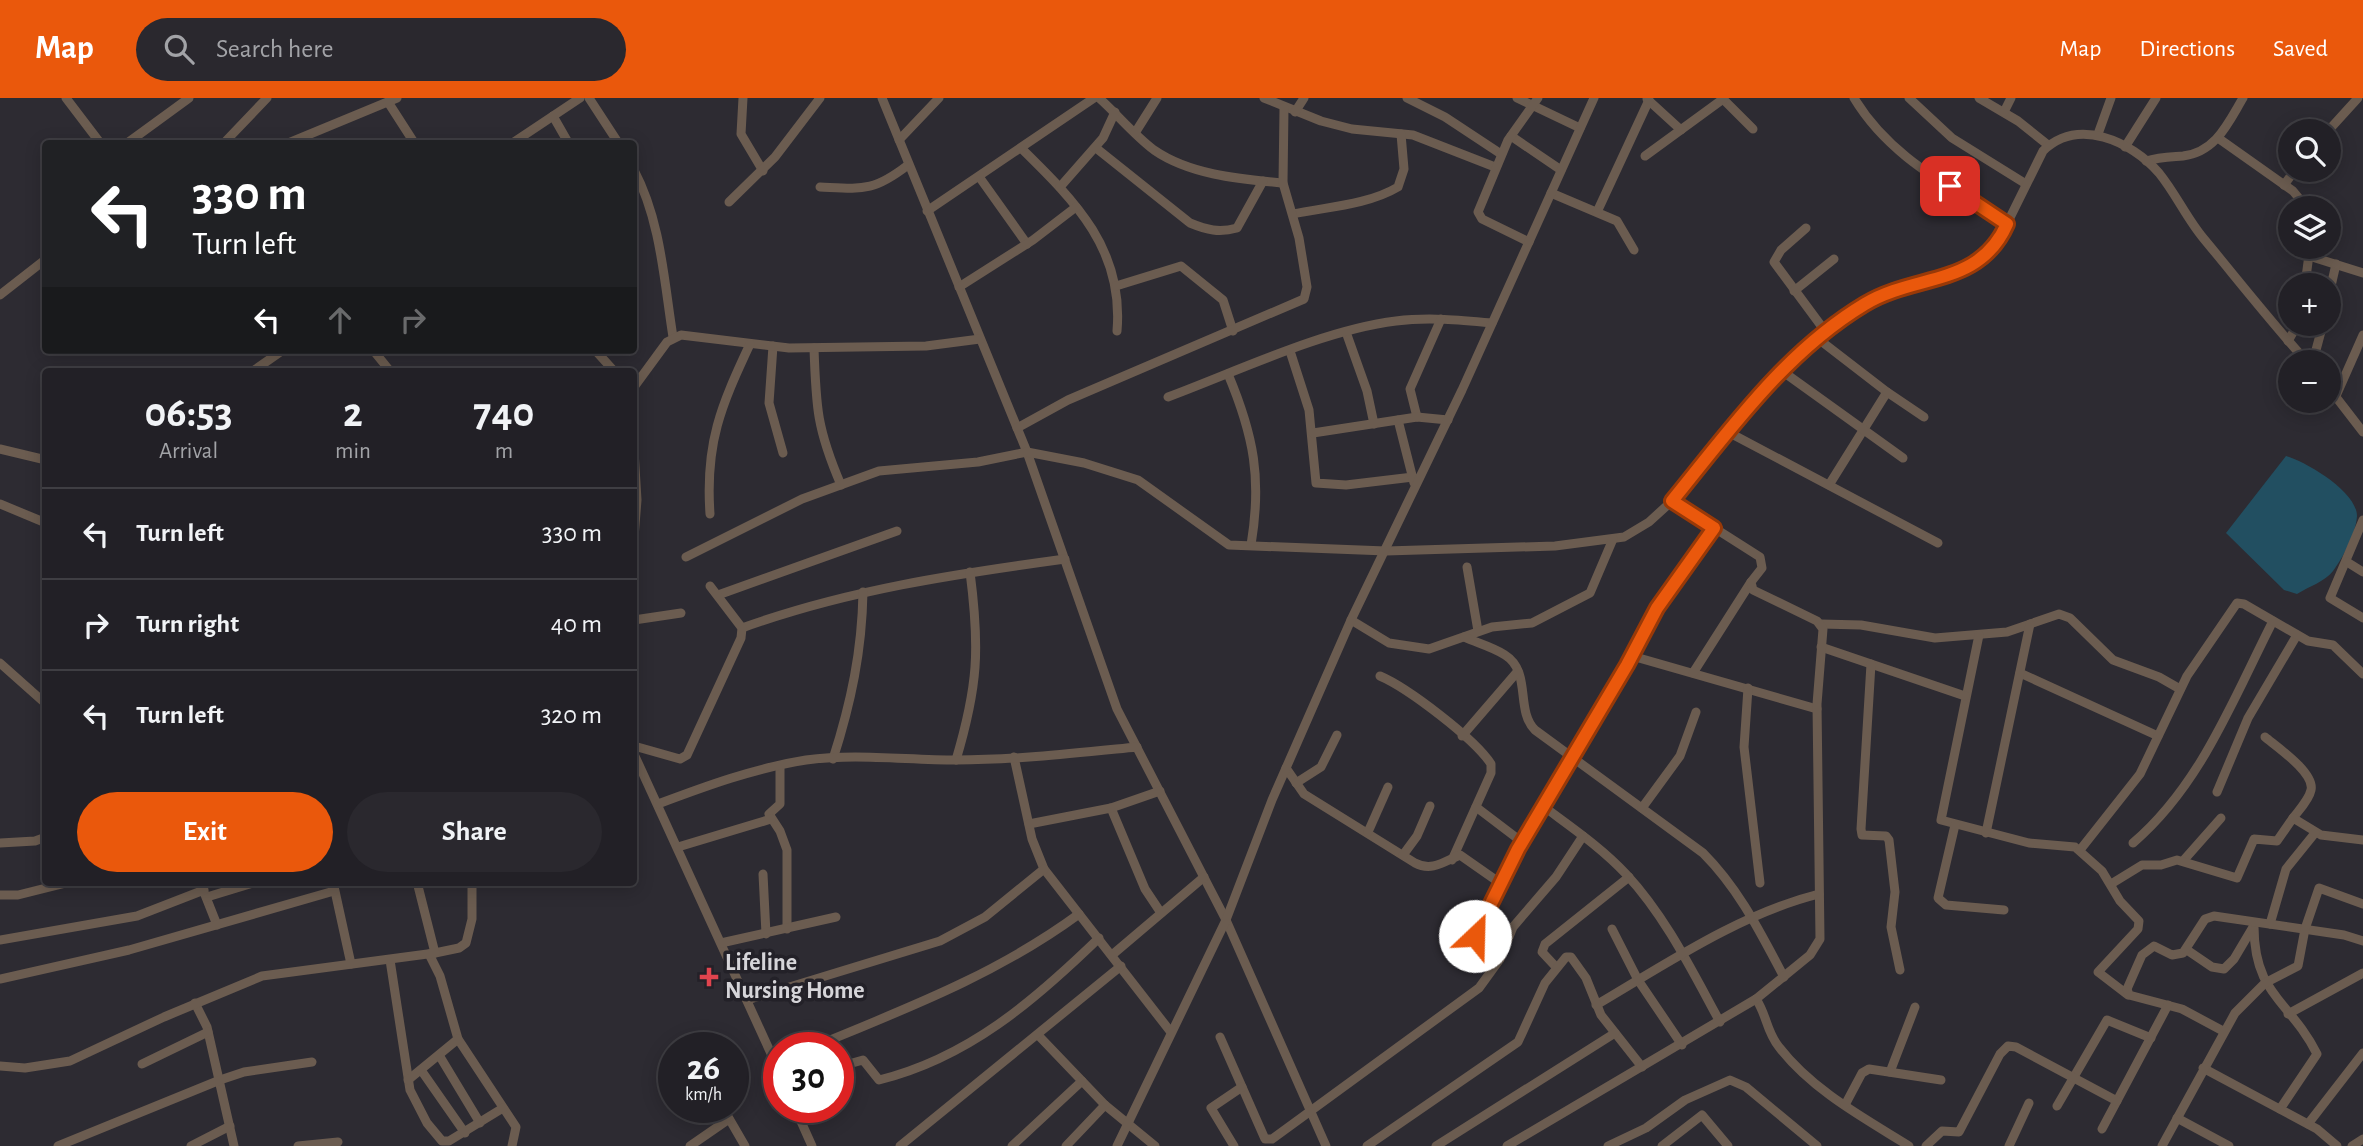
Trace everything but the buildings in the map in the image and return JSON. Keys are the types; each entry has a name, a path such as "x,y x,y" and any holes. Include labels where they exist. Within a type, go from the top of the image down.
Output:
{"street":[{"path":"66,98 98,140"},
{"path":"131,140 188,98"},
{"path":"227,140 267,98"},
{"path":"518,140 580,98"},
{"path":"589,98 616,140"},
{"path":"743,98 741,134 762,171"},
{"path":"729,202 762,171 820,98"},
{"path":"883,98 1027,452 1118,709 1226,920 1326,1146"},
{"path":"899,140 939,98"},
{"path":"927,211 1097,98 1154,150 1198,170 1283,183"},
{"path":"1135,132 1157,98"},
{"path":"1266,98 1294,112 1352,129 1401,134 1438,144 1495,167"},
{"path":"1294,112 1304,98"},
{"path":"1407,98 1445,117 1501,154"},
{"path":"1517,98 1536,102 1580,128"},
{"path":"1117,1146 1170,1031 1226,920 1286,768 1351,620 1448,420 1594,98"},
{"path":"1645,156 1723,98 1753,129"},
{"path":"1854,98 1869,123 1889,145 2007,224"},
{"path":"1909,98 1952,138 2026,184"},
{"path":"1979,98 2004,112 2048,145"},
{"path":"2004,112 2011,98"},
{"path":"2098,134 2111,98"},
{"path":"2125,147 2156,98"},
{"path":"2146,161 2197,153 2218,138 2243,98"},
{"path":"1597,212 1647,99 1681,130"},
{"path":"2340,119 2360,99"},
{"path":"296,140 392,100 413,140"},
{"path":"1529,242 1479,216 1501,154 1511,135 1536,102"},
{"path":"1017,428 1068,400 1233,331 1306,296 1303,262 1283,183 1284,108"},
{"path":"1060,187 1096,148 1115,112"},
{"path":"553,116 567,140"},
{"path":"1293,214 1389,193 1398,187 1404,169 1401,134"},
{"path":"686,557 802,499 878,471 978,462 1027,452 1084,463 1138,480 1228,545 1386,551 1555,546 1613,539 1649,522 1672,501 1782,371 1825,331 1867,303 1903,286 1963,271 1980,262 1996,246 2048,145 2066,136 2098,134 2146,161 2158,173 2195,228 2297,350"},
{"path":"1511,135 1561,170"},
{"path":"2218,138 2284,185 2295,196"},
{"path":"1096,148 1190,223 1222,233 1237,228 1263,181"},
{"path":"1021,149 1060,187 1091,225 1106,254 1116,286 1117,331"},
{"path":"820,187 871,188 885,183 908,165"},
{"path":"637,177 650,207 673,337 637,383"},
{"path":"980,178 1027,244"},
{"path":"1551,193 1619,224 1634,250"},
{"path":"959,287 1027,244 1076,206"},
{"path":"1806,228 1774,258 1776,267 1825,331"},
{"path":"1794,291 1834,258"},
{"path":"2326,259 2363,273"},
{"path":"0,295 42,262"},
{"path":"2334,273 2336,264"},
{"path":"1116,286 1181,266 1223,300 1233,331"},
{"path":"1168,397 1346,332 1395,321 1441,319 1492,323"},
{"path":"1417,417 1410,389 1441,319"},
{"path":"1346,332 1364,382 1374,424"},
{"path":"2341,385 2363,335"},
{"path":"2288,341 2291,336"},
{"path":"673,337 814,348 926,346 980,339"},
{"path":"1817,338 1924,417"},
{"path":"710,514 709,472 718,415 750,344"},
{"path":"773,346 769,402 783,453"},
{"path":"814,348 816,414 820,434 841,485"},
{"path":"1290,351 1309,410 1313,433 1314,476 1319,485 1346,485 1413,477"},
{"path":"257,368 277,354"},
{"path":"599,354 611,368"},
{"path":"1782,371 1903,457"},
{"path":"1228,374 1245,415 1255,456 1257,498 1251,545"},
{"path":"1829,485 1887,392"},
{"path":"2341,403 2363,432"},
{"path":"1313,433 1417,417 1448,420"},
{"path":"1398,420 1415,488"},
{"path":"1728,432 1938,543"},
{"path":"0,449 42,459"},
{"path":"1672,501 1760,557 1762,568 1693,673"},
{"path":"0,504 42,521"},
{"path":"2363,520 2330,598 2363,618"},
{"path":"1500,959 1475,936 1500,883 1657,608 1714,528"},
{"path":"718,595 897,531"},
{"path":"1351,620 1381,639 1408,647 1438,648 1492,627 1532,624 1575,599 1587,597 1613,539"},
{"path":"742,628 793,610 863,592 970,572 1065,559"},
{"path":"2347,562 2363,572"},
{"path":"1466,567 1478,631"},
{"path":"956,760 971,711 977,672 976,622 970,572"},
{"path":"1751,582 1759,594 1821,624 1861,625 1922,638 2007,632 2053,615 2065,615 2113,660 2159,677 2180,689"},
{"path":"637,747 684,759 741,638 742,628 710,586"},
{"path":"833,759 861,648 863,592"},
{"path":"2080,850 2140,774 2180,689 2237,603 2244,604 2311,642 2322,641 2333,645 2363,674"},
{"path":"637,619 681,612"},
{"path":"2133,843 2171,806 2196,771 2273,621"},
{"path":"1507,1146 1756,999 1784,977 1818,944 1821,933 1817,709 1821,624"},
{"path":"1986,833 2030,624"},
{"path":"1979,635 1941,817 1955,825 1986,833 2029,843 2068,844 2080,850 2102,871 2120,901 2140,925 2098,972 2129,995 2196,1015 2223,1031"},
{"path":"2217,792 2248,718 2297,635"},
{"path":"1464,637 1505,655 1518,671 1529,724 1716,866 1753,918 1784,977"},
{"path":"1821,647 1965,696"},
{"path":"1632,656 1817,709"},
{"path":"0,663 42,700"},
{"path":"1871,664 1860,830 1862,835 1886,836 1889,840 1895,892 1891,927 1900,970"},
{"path":"1462,736 1518,671"},
{"path":"2020,673 2158,736"},
{"path":"1380,676 1409,690 1488,760 1492,769 1452,860"},
{"path":"1748,688 1744,747 1759,883"},
{"path":"1642,808 1680,756 1696,712"},
{"path":"1296,783 1321,767 1337,735"},
{"path":"2111,884 2147,864 2183,861 2237,878 2254,839 2277,841 2310,792 2311,782 2303,770 2265,737"},
{"path":"658,804 713,783 780,766 833,759 956,760 1137,747"},
{"path":"1014,757 1029,824 1045,869 1170,1031"},
{"path":"637,760 763,1034"},
{"path":"780,766 780,801 777,808 769,812 787,850 787,929"},
{"path":"1286,768 1312,800 1421,866 1438,866 1463,857 1500,883"},
{"path":"1368,832 1388,787"},
{"path":"1029,824 1111,808 1160,791"},
{"path":"1403,855 1417,836 1430,806"},
{"path":"1543,806 1583,836 1629,877 1664,921 1720,1022"},
{"path":"1475,807 1522,842"},
{"path":"1111,808 1145,889 1161,913"},
{"path":"2183,861 2221,818"},
{"path":"2293,818 2315,833 2363,840"},
{"path":"678,846 771,819"},
{"path":"1955,825 1938,898 1946,905 2004,910"},
{"path":"2270,924 2286,869 2315,833"},
{"path":"1220,1037 1266,1140 1311,1111 1479,988 1500,959 1513,927 1556,877 1583,836"},
{"path":"0,843 35,842 42,839"},
{"path":"747,1000 940,941 985,917 1045,869"},
{"path":"763,874 766,934"},
{"path":"1112,955 1204,877"},
{"path":"1556,967 1542,952 1545,944 1629,877"},
{"path":"0,895 18,895 54,886"},
{"path":"0,940 137,916 204,890 230,886"},
{"path":"418,886 432,954 458,1039 516,1127 512,1146"},
{"path":"0,1066 25,1068 71,1061 195,1003 262,976 390,960 459,948 466,943 472,911 472,886"},
{"path":"0,979 129,950 218,925 333,887 351,964"},
{"path":"2162,1146 2223,1031 2249,996 2265,983 2298,966 2305,929 2319,888 2363,904"},
{"path":"204,890 218,925"},
{"path":"1596,1005 1683,954 1753,918 1819,894"},
{"path":"850,1032 958,988 1016,958 1079,914"},
{"path":"2129,995 2127,989 2149,947 2158,946 2178,956 2187,950 2209,916 2305,929 2363,941"},
{"path":"721,943 836,917"},
{"path":"2187,950 2218,969 2230,965 2254,924"},
{"path":"2254,924 2255,959 2265,983 2317,1057 2280,1109"},
{"path":"1612,929 1638,980 1682,1045"},
{"path":"854,1063 863,1060 879,1080 933,1063 981,1038 1027,1005 1099,938"},
{"path":"2237,954 2255,959"},
{"path":"1367,1146 1518,1042 1535,1003 1556,967 1566,957 1571,957 1586,978 1596,1005 1642,1067"},
{"path":"390,960 408,1080 427,1123 448,1144 503,1108"},
{"path":"900,1146 1121,967"},
{"path":"2288,1014 2363,973"},
{"path":"1756,999 1766,1013 1766,1026 1781,1049 1808,1076 1845,1105 1909,1146"},
{"path":"195,1003 208,1032 234,1146"},
{"path":"2102,1129 2168,1005"},
{"path":"1890,1072 1915,1007"},
{"path":"2057,1106 2107,1020 2151,1038"},
{"path":"142,1064 208,1032"},
{"path":"1436,1146 1615,1032"},
{"path":"1038,1035 1105,1105 1154,1146"},
{"path":"408,1080 458,1039"},
{"path":"1926,1146 1942,1131 1957,1133 1961,1129 2000,1054 2008,1046 2117,1101"},
{"path":"2308,1124 2363,1053"},
{"path":"439,1055 480,1123"},
{"path":"58,1146 79,1142 220,1080 274,1066 312,1062"},
{"path":"2203,1068 2308,1124 2337,1146"},
{"path":"421,1070 465,1133"},
{"path":"1845,1105 1865,1071 1941,1080"},
{"path":"1608,1146 1646,1128 1694,1095 1730,1080 1746,1087 1816,1146"},
{"path":"1012,1146 1082,1081"},
{"path":"1234,1146 1211,1108 1242,1087"},
{"path":"2009,1146 2029,1103"},
{"path":"1066,1146 1105,1105"},
{"path":"1662,1146 1702,1115 1728,1146"},
{"path":"2177,1118 2229,1146"},
{"path":"690,1146 723,1123"},
{"path":"731,1123 741,1144"},
{"path":"802,1123 812,1146"},
{"path":"191,1146 230,1126"},
{"path":"2352,1146 2362,1141"},
{"path":"298,1146 338,1142"}],"water":[{"path":"2286,456 2318,471 2340,488 2349,497 2357,516 2348,545 2330,575 2297,594 2284,590 2226,533"}],"place":[{"name":"Lifeline Nursing Home","path":"709,977"}],"route":[{"path":"1475,936 1518,849 1627,665 1647,625 1714,528 1672,501 1753,400 1796,356 1830,327 1867,303 1903,286 1963,271 1980,262 1996,246 2007,224 1950,186"}]}
